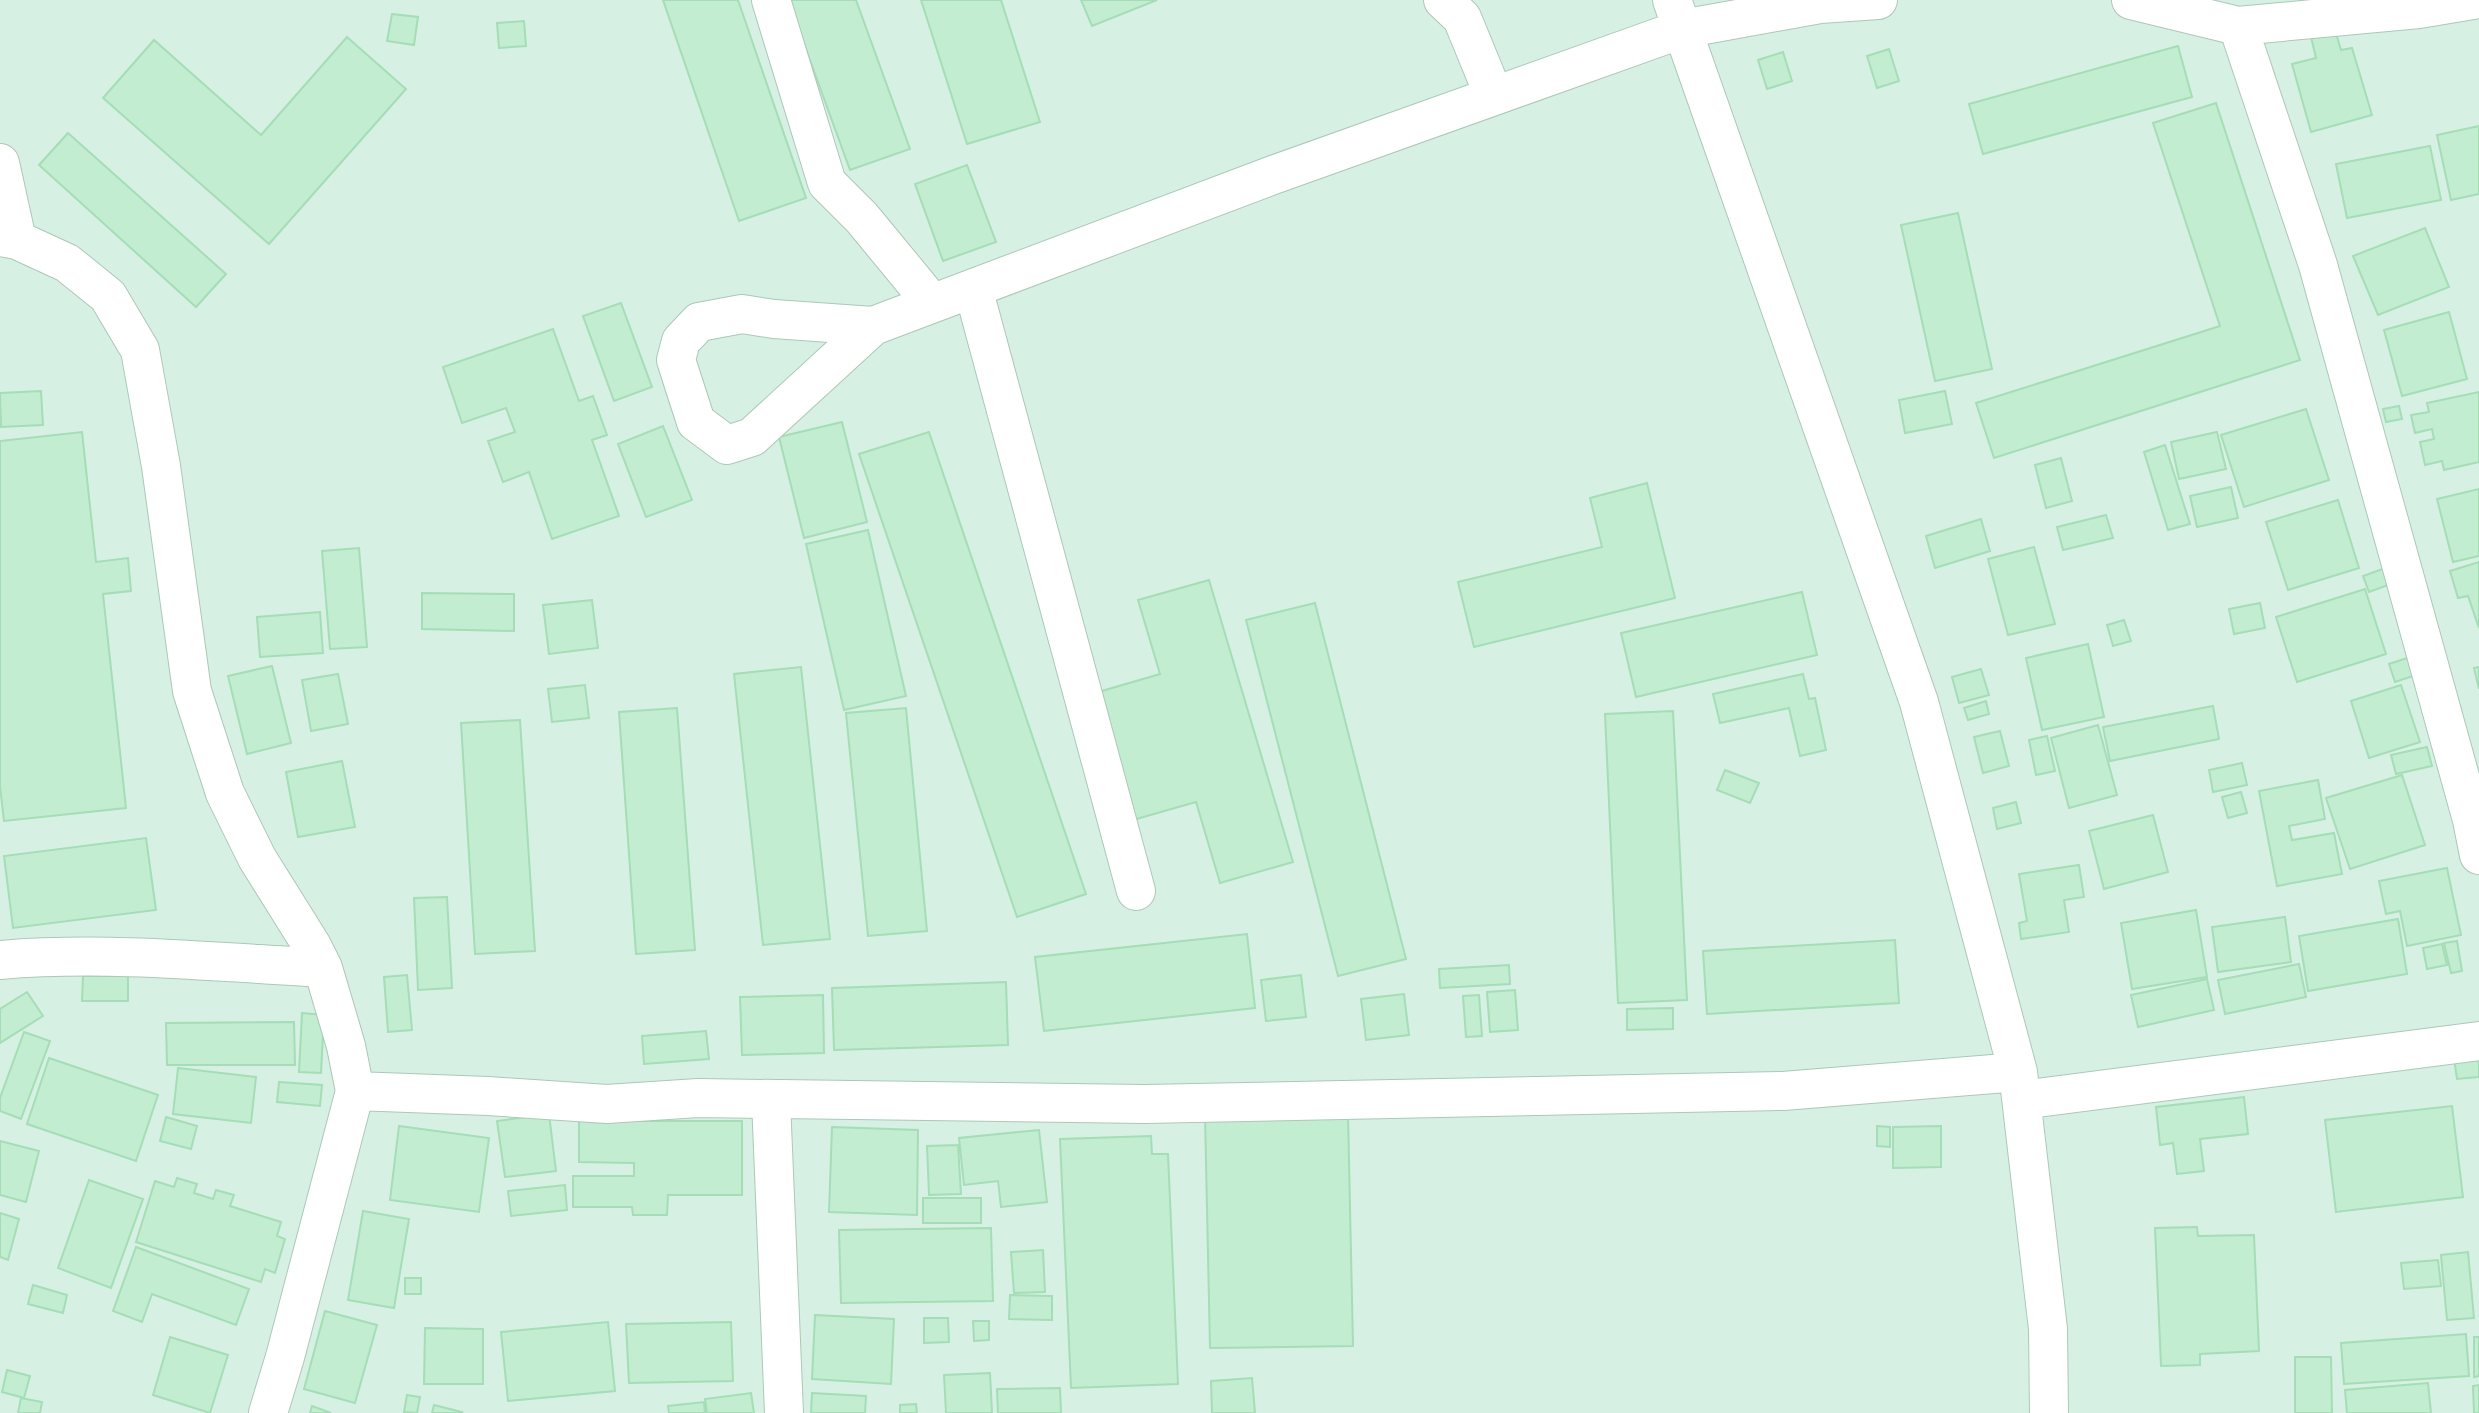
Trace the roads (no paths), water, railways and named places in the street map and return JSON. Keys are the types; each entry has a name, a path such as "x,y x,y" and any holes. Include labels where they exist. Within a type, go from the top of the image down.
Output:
{"street":[{"path":"771,0 827,183 862,218 932,303"},
{"path":"1443,0 1462,18 1492,91"},
{"path":"873,326 741,314 699,321 681,341 676,360 696,422 727,445 752,437 873,326 1273,175 1677,15 1878,0"},
{"path":"2131,0 2238,26 2473,0"},
{"path":"1677,15 1919,702 2020,1086 2048,1329 2049,1413"},
{"path":"2238,26 2318,265 2472,820 2479,855"},
{"path":"0,163 9,238 67,263 108,296 140,350 161,466 192,691 225,793 257,858 323,968 346,1046 355,1091 268,1413"},
{"path":"973,288 1136,891"},
{"path":"0,960 41,957 144,959 323,968"},
{"path":"355,1091 607,1104 698,1098 1144,1104 1755,1092 1910,1082 2020,1086 2479,1041"},
{"path":"771,1101 784,1413"}]}
